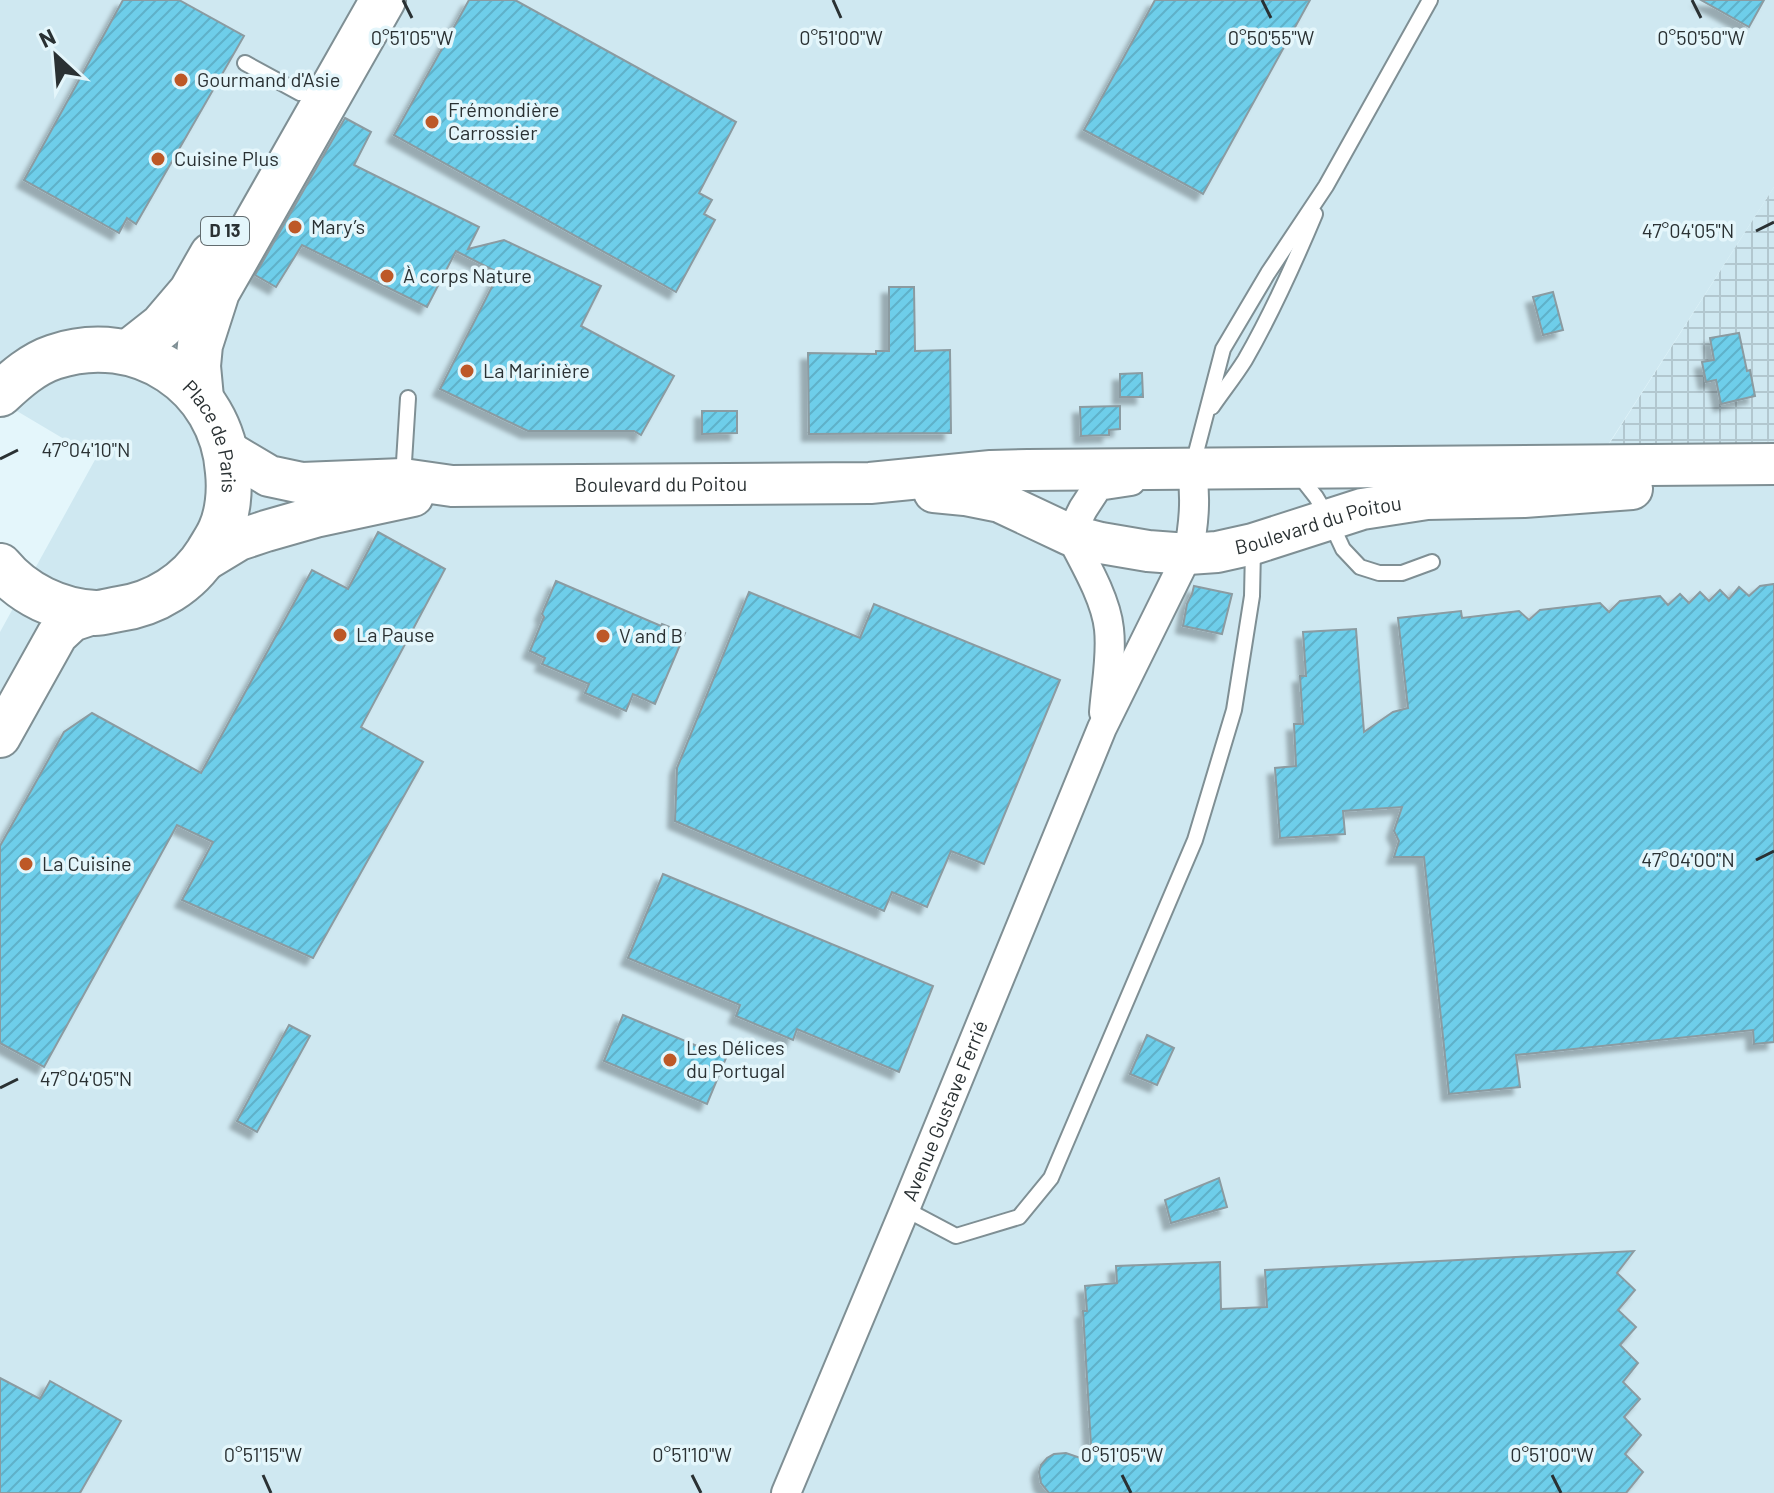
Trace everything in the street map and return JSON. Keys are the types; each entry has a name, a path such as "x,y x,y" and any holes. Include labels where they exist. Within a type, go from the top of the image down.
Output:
{"main road":[{"name":"D 13","path":"129,352 162,326 191,292 300,93 355,0"},
{"name":"D 13","path":"201,398 200,345 217,292 383,0"},
{"name":"Place de Paris","path":"0,566 13,582 52,604 96,613 135,607 172,590 201,563 221,529 230,490 227,451 217,423 190,386 162,365 129,352 91,349 53,357 6,380"},
{"name":"Boulevard du Poitou","path":"227,451 269,476 302,483 403,479 452,486 870,483 991,471 1774,464"},
{"name":"Boulevard du Poitou","path":"870,483 1000,502 1070,535 1113,545 1188,554 1217,552 1253,544 1362,509 1427,499 1601,492 1691,482 1774,464"},
{"name":"Boulevard du Poitou","path":"201,563 239,540 266,531 452,486"},
{"path":"0,737 57,635 72,621 96,613"}],"street":[{"path":"1070,535 1098,486 1178,469"},
{"name":"Avenue Gustave Ferrié","path":"786,1493 1102,728 1188,554 1194,523 1195,491 1178,469"},
{"name":"Avenue Gustave Ferrié","path":"1070,535 1100,597 1109,626 1110,647 1102,728"}],"lane":[{"path":"1207,413 1223,349 1268,273 1326,186 1430,0"},
{"path":"245,63 300,93"},
{"path":"1178,469 1207,413 1244,362 1289,278 1326,186"},
{"path":"403,479 408,398"},
{"path":"1293,468 1316,497 1343,549 1360,567 1379,573 1402,573 1432,562"},
{"path":"905,1209 956,1236 1019,1217 1051,1178 1195,840 1234,710 1252,596 1253,544"}],"shaded area":[{"path":"0,0 1774,0 1774,187 1604,451 1774,441 1774,1493 0,1493 0,632 96,458 0,401"},
{"path":"1774,187 1774,441 1604,452"}],"building":[{"path":"123,0 179,0 244,36 136,224 127,218 119,233 24,180"},
{"path":"469,0 515,0 736,122 699,193 712,200 704,214 715,220 676,292 394,135"},
{"path":"1155,0 1310,0 1203,194 1084,130"},
{"path":"1701,0 1764,0 1749,27"},
{"path":"345,118 371,132 354,165 479,227 468,249 504,240 601,286 581,326 674,376 641,435 634,431 528,431 440,389 499,273 456,251 427,307 302,245 276,287 255,275"},
{"path":"889,287 914,287 915,351 950,350 951,433 809,434 808,353 876,354 876,351 889,351"},
{"path":"1553,292 1563,330 1543,335 1533,297"},
{"path":"1739,333 1755,396 1721,404 1716,380 1706,382 1702,362 1714,360 1710,338"},
{"path":"1142,373 1143,397 1120,397 1120,374"},
{"path":"1120,406 1120,429 1109,430 1109,435 1081,436 1080,407"},
{"path":"702,411 737,411 737,433 702,434"},
{"path":"378,532 445,569 361,727 423,762 313,958 182,900 213,842 177,825 44,1067 0,1043 0,846 64,732 92,713 201,773 312,570 348,589"},
{"path":"556,581 661,626 685,633 655,704 633,694 626,711 585,693 589,684 542,664 545,658 530,651"},
{"path":"1774,584 1774,1042 1754,1044 1753,1030 1516,1055 1520,1087 1449,1094 1424,857 1394,857 1399,841 1394,831 1402,807 1343,811 1345,834 1280,838 1275,768 1296,766 1294,724 1303,724 1300,676 1306,676 1303,632 1356,629 1364,732 1393,712 1408,708 1398,618 1461,611 1462,618 1519,611 1529,620 1540,610 1600,603 1609,612 1620,601 1660,596 1668,605 1680,594 1689,603 1700,592 1709,601 1720,590 1729,599 1739,587 1749,596 1760,586"},
{"path":"1194,586 1232,594 1222,634 1183,626"},
{"path":"749,592 860,638 874,604 1060,680 984,864 951,851 927,907 892,892 884,911 675,821 677,768"},
{"path":"663,874 933,986 899,1072 797,1029 793,1040 736,1016 740,1005 628,958"},
{"path":"623,1015 726,1058 707,1104 604,1061"},
{"path":"289,1025 310,1036 257,1132 237,1121"},
{"path":"1147,1035 1174,1048 1157,1085 1130,1074"},
{"path":"1219,1178 1227,1207 1171,1223 1165,1200"},
{"path":"1634,1251 1617,1273 1635,1290 1618,1310 1636,1327 1620,1345 1638,1363 1623,1382 1640,1399 1624,1417 1641,1435 1625,1454 1643,1472 1626,1493 1049,1493 1041,1483 1041,1465 1054,1454 1066,1453 1092,1462 1083,1311 1087,1311 1085,1286 1117,1283 1116,1266 1220,1262 1221,1309 1267,1307 1265,1270"},
{"path":"0,1378 40,1399 50,1381 121,1421 80,1493 0,1493"}],"place":[{"name":"Gourmand d'Asie","path":"181,80"},
{"name":"Frémondière Carrossier","path":"432,122"},
{"name":"Cuisine Plus","path":"158,159"},
{"name":"Mary’s","path":"295,227"},
{"name":"À corps Nature","path":"387,276"},
{"name":"La Marinière","path":"467,371"},
{"name":"La Pause","path":"340,635"},
{"name":"V and B","path":"603,636"},
{"name":"La Cuisine","path":"26,864"},
{"name":"Les Délices du Portugal","path":"670,1060"}]}
